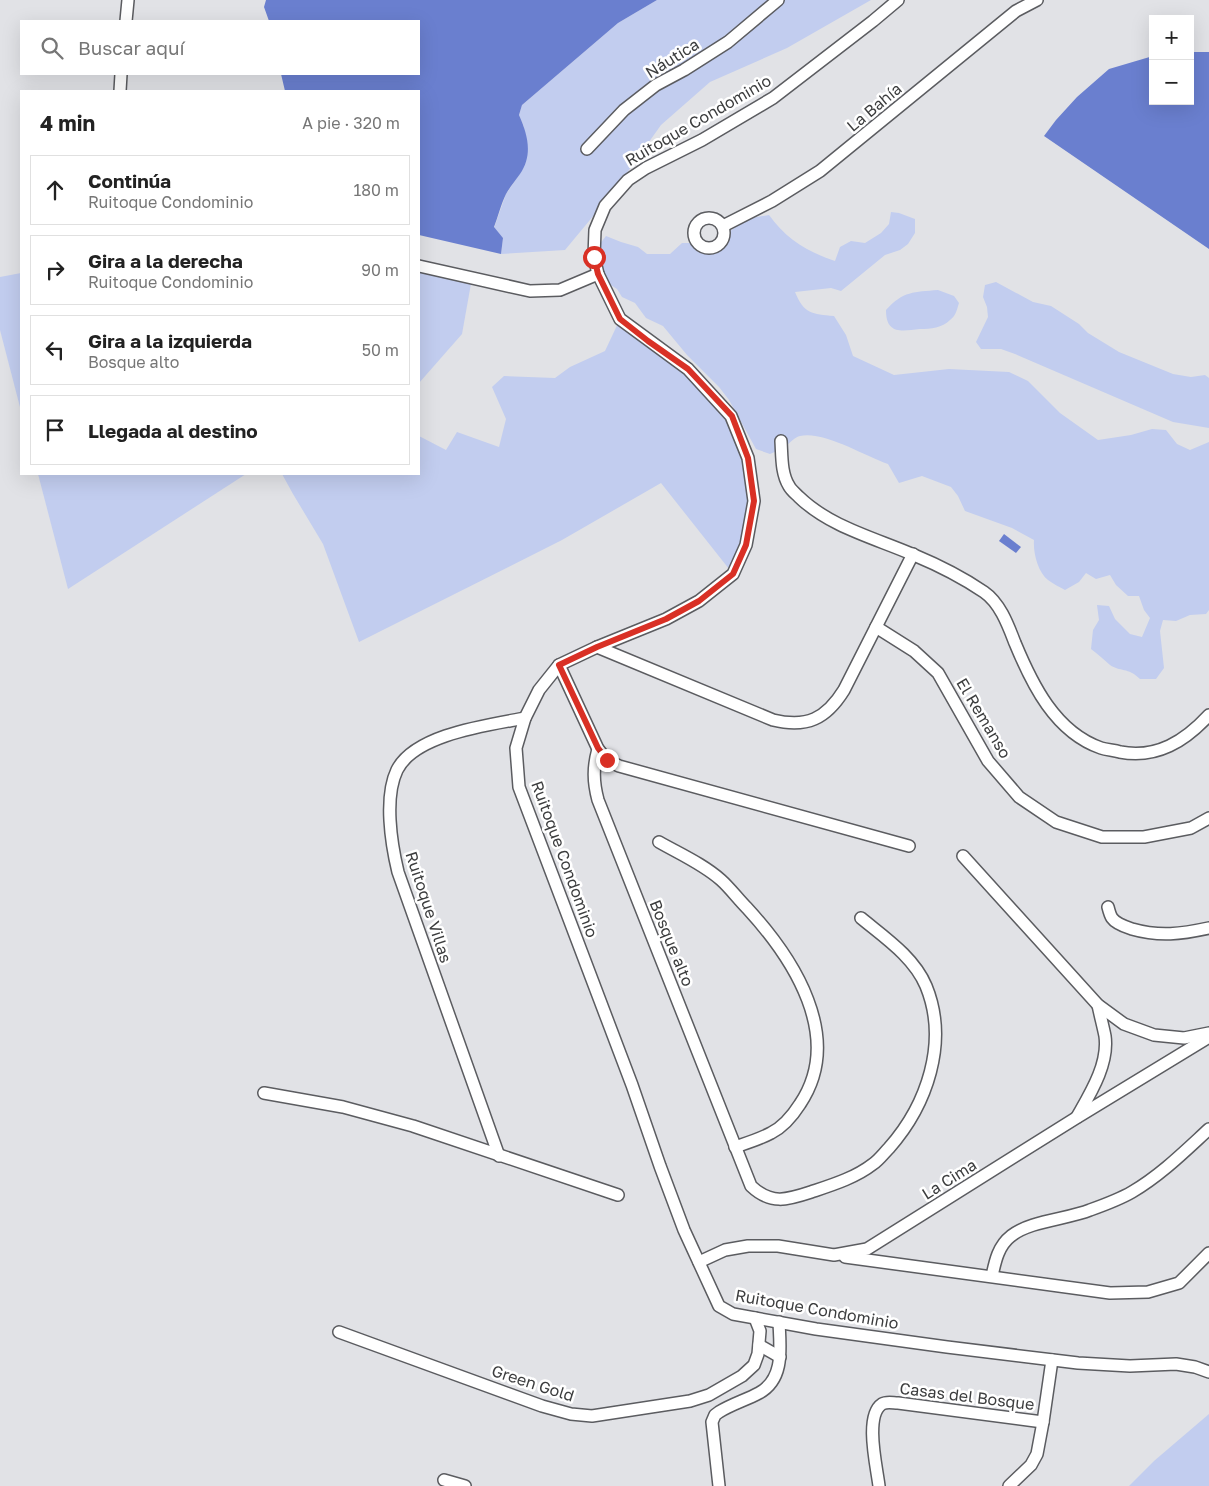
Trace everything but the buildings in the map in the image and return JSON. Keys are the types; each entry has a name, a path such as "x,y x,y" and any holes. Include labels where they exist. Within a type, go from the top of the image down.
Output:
{"street":[{"path":"126,20 128,0"},
{"name":"Náutica","path":"587,149 624,110 656,85 728,42 778,0"},
{"name":"Ruitoque Condominio","path":"898,0 773,98 702,140 646,168 628,180 605,206 595,230 594,257 598,274 620,319 688,369 732,416 748,458 754,501 746,545 733,574 691,606 666,619 597,647 559,665 539,690 525,718 516,748 519,787 632,1085 663,1176 684,1230 719,1306 733,1314 755,1318 947,1347 1052,1360 1130,1366 1176,1364 1195,1367 1209,1372"},
{"name":"La Bahía","path":"723,226 772,201 820,171 1016,12 1037,0"},
{"path":"120,90 122,75"},
{"path":"420,266 530,291 560,290 598,274"},
{"path":"782,442 783,469 789,487 804,501 826,517 851,530 913,554 963,577 988,594 1005,618 1032,681 1041,696 1072,733 1101,748 1133,754 1164,750 1195,730 1209,714"},
{"path":"597,647 773,720 790,724 806,722 822,716 835,705 913,554"},
{"name":"El Remanso","path":"876,627 914,651 938,673 988,761 1020,797 1056,822 1102,837 1144,837 1191,828 1209,818"},
{"path":"559,665 598,748 607,760 619,766 910,846"},
{"name":"Ruitoque Villas","path":"500,1156 398,872 393,853 390,804 392,784 398,768 411,753 435,739 480,726 525,718"},
{"name":"Bosque alto","path":"598,748 594,766 594,783 598,800 751,1186 759,1194 770,1198 781,1200 795,1197 839,1183 874,1164 902,1133 925,1092 935,1056 936,1018 926,985 905,954 861,918"},
{"path":"659,842 692,860 721,880 760,922 787,958 806,993 816,1028 816,1061 808,1091 792,1116 772,1133 736,1147"},
{"name":"La Cima","path":"964,856 1098,1005 1124,1024 1154,1035 1184,1038 1209,1035"},
{"path":"1108,907 1113,919 1124,927 1142,932 1162,936 1209,928"},
{"name":"La Cima","path":"1076,1118 1093,1089 1102,1065 1105,1038 1098,1005"},
{"name":"La Cima","path":"834,1255 867,1249 1209,1035"},
{"path":"264,1093 351,1109 413,1126 618,1195"},
{"path":"992,1276 997,1256 1002,1245 1010,1236 1020,1230 1089,1211 1132,1192 1161,1171 1209,1129"},
{"name":"La Cima","path":"699,1262 724,1250 748,1246 778,1246 1110,1293 1148,1292 1179,1283 1209,1253"},
{"name":"Green Gold","path":"339,1332 542,1406 571,1414 592,1416 690,1401 709,1395 742,1376 754,1365 759,1345 760,1331 755,1318"},
{"path":"719,1486 712,1422 715,1415 727,1407 761,1393 775,1378 780,1357 779,1322"},
{"path":"759,1345 780,1357"},
{"name":"Casas del Bosque","path":"1009,1486 1035,1460 1043,1422 1052,1360"},
{"name":"Casas del Bosque","path":"879,1486 873,1434 876,1413 882,1404 887,1402 1043,1422"},
{"path":"444,1480 465,1486"}],"shaded area":[{"path":"657,0 871,0 787,48 710,82 661,125 614,191 565,250 501,254 503,238 494,228 506,194 521,172 524,127 519,115 522,105 618,23"},
{"path":"891,212 915,219 915,233 908,244 900,250 885,255 841,291 831,288 795,292 805,309 814,313 834,316 846,335 853,356 894,375 949,369 1009,372 1028,381 1060,413 1098,440 1131,435 1152,429 1166,430 1177,444 1190,450 1209,442 1209,610 1206,614 1190,615 1176,621 1163,620 1160,631 1164,668 1156,679 1140,679 1128,671 1114,667 1091,649 1093,630 1099,620 1097,605 1109,606 1115,619 1130,634 1142,637 1150,618 1144,610 1139,596 1128,596 1116,585 1110,575 1096,579 1086,573 1079,582 1065,590 1044,577 1035,556 1034,540 1012,528 965,511 958,496 951,487 922,476 899,483 888,464 844,445 810,435 795,438 783,448 770,454 756,449 729,400 719,387 687,355 663,326 646,318 635,303 622,297 617,289 606,282 600,266 599,245 606,236 638,247 647,254 670,254 682,243 718,241 745,219 769,215 798,244 835,261 840,247 851,241 865,243 881,233 889,224"},
{"path":"420,263 472,278 462,334 420,382"},
{"path":"20,273 20,407 0,330 0,277"},
{"path":"996,282 1033,302 1051,306 1079,324 1088,333 1119,352 1173,374 1191,377 1205,375 1209,378 1209,428 1173,422 1001,349 981,349 976,342 988,317 983,297 985,285"},
{"path":"938,290 954,296 959,303 955,314 947,323 932,328 896,330 892,328 887,318 886,310 898,299 915,292"},
{"path":"620,319 688,369 731,416 754,501 733,574 661,483 562,540 359,642 323,544 283,475 420,475 420,437 446,450 457,432 499,447 506,419 492,387 504,376 555,378 570,367 605,351"},
{"path":"38,475 244,475 68,589"},
{"path":"1209,1414 1209,1486 1129,1486 1154,1461"}],"water":[{"path":"266,0 657,0 618,23 522,105 519,115 527,137 527,160 504,198 494,227 503,238 501,254 420,235 420,90 285,90 281,75 420,75 420,20 269,20 264,7"},
{"path":"1194,52 1209,52 1209,249 1044,136 1077,97 1109,69 1149,57 1149,105 1194,105"},
{"path":"1004,534 1021,547 1016,553 999,541"}],"route":[{"path":"594,257 598,274 620,319 688,369 732,416 748,458 754,501 746,545 733,574 699,601 666,619 597,647 559,665 598,748 607,760"}]}
